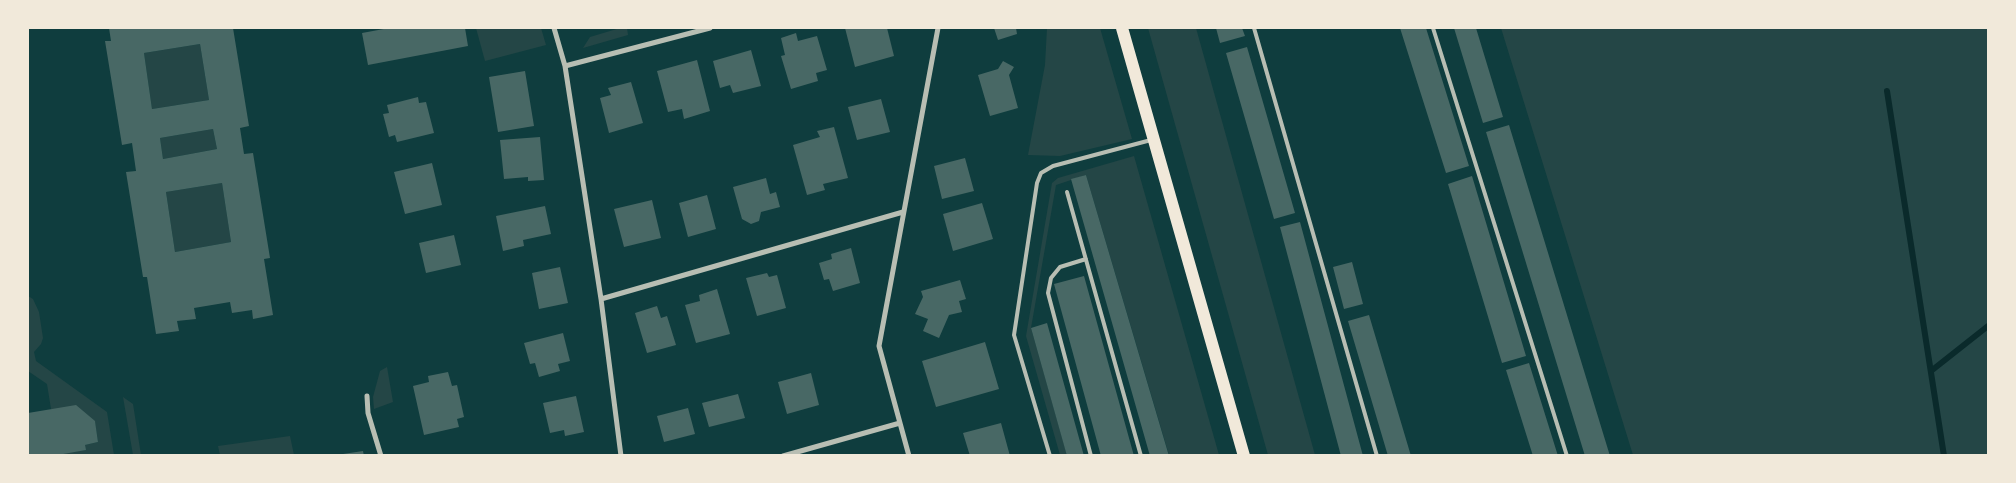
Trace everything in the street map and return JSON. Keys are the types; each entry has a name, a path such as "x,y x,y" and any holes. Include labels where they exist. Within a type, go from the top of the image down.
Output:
{"main road":[{"path":"1122,28 1244,456"}],"street":[{"path":"554,28 565,66 601,299 621,456"},
{"path":"565,66 710,28"},
{"path":"909,456 879,346 938,28"},
{"path":"601,299 903,212"},
{"path":"367,396 368,413 381,456"},
{"path":"783,456 900,423"}],"lane":[{"path":"1254,28 1378,456"},
{"path":"1433,28 1567,456"},
{"path":"1050,456 1014,335 1041,173 1053,166 1154,139"},
{"path":"1067,192 1141,456"},
{"path":"1086,259 1060,267 1051,278 1048,293 1091,456"}],"shaded area":[{"path":"476,28 541,28 546,45 485,61"},
{"path":"620,28 627,28 628,35 583,48 590,37"},
{"path":"1047,28 1100,28 1132,139 1060,156 1028,155 1045,65"},
{"path":"1148,28 1196,28 1315,455 1268,455"},
{"path":"1501,28 1988,28 1988,455 1633,455"},
{"path":"200,44 209,100 152,109 144,53"},
{"path":"213,129 217,149 163,159 160,138"},
{"path":"1134,156 1219,455 1169,455 1086,175 1056,185 1031,328 1067,455 1060,455 1026,336 1052,183 1058,178"},
{"path":"222,183 231,242 175,252 166,192"},
{"path":"28,296 33,299 39,312 43,338 41,344 34,352 36,361 107,412 114,455 52,455 85,450 85,445 98,442 95,422 51,409 47,384 28,371"},
{"path":"387,367 393,402 374,409 373,397 380,371"},
{"path":"123,397 133,404 141,455 133,455"},
{"path":"290,436 294,455 220,455 218,446"}],"building":[{"path":"109,28 233,28 249,126 240,128 244,154 253,153 270,258 264,259 273,315 253,319 252,310 232,313 230,302 194,308 196,319 177,321 179,331 156,334 147,277 143,277 126,172 136,171 132,143 122,145 105,41 111,41","holes":["200,44 209,100 152,109 144,53","213,129 217,149 163,159 160,138","222,183 231,242 175,252 166,192"]},
{"path":"389,28 465,28 468,46 368,65 362,33"},
{"path":"845,28 887,28 894,56 855,67"},
{"path":"994,28 1016,28 1017,34 998,40"},
{"path":"1216,28 1242,28 1245,36 1220,43"},
{"path":"1400,28 1426,28 1469,166 1446,173"},
{"path":"1454,28 1476,28 1503,117 1483,123"},
{"path":"796,33 798,41 817,36 827,70 816,73 818,81 791,89 781,56 785,55 781,38"},
{"path":"1247,47 1295,213 1274,219 1226,53"},
{"path":"751,50 761,86 733,93 730,85 720,88 713,61"},
{"path":"697,60 710,111 684,119 682,109 668,112 657,71"},
{"path":"1003,61 1014,67 1009,75 1018,108 990,116 978,75 998,69"},
{"path":"525,71 534,126 498,132 489,77"},
{"path":"631,82 643,123 609,133 600,98 611,95 608,88"},
{"path":"418,97 419,103 426,102 434,133 397,142 395,135 389,137 383,114 389,113 387,105"},
{"path":"881,99 890,132 857,140 848,107"},
{"path":"1509,125 1610,456 1585,456 1486,132"},
{"path":"834,127 848,178 823,184 825,190 807,195 793,145 820,137 817,131"},
{"path":"540,137 544,180 528,181 528,177 504,179 500,140"},
{"path":"965,158 974,191 942,199 934,166"},
{"path":"432,163 442,205 405,214 394,172"},
{"path":"1086,175 1169,456 1150,456 1071,179"},
{"path":"1472,176 1526,356 1502,363 1448,184"},
{"path":"766,178 770,194 776,192 780,207 761,212 759,221 751,224 742,219 733,187"},
{"path":"707,195 716,229 688,237 679,203"},
{"path":"652,200 661,238 624,247 614,209"},
{"path":"982,203 993,239 953,251 943,214"},
{"path":"545,206 551,234 523,240 524,246 503,251 496,216"},
{"path":"1300,222 1363,456 1341,456 1280,227"},
{"path":"454,235 461,265 426,273 419,243"},
{"path":"851,248 860,283 833,291 829,279 824,280 819,263 832,259 831,254"},
{"path":"1352,262 1363,304 1344,309 1333,267"},
{"path":"560,267 568,303 539,309 532,273"},
{"path":"767,273 769,277 777,275 786,308 757,316 746,278"},
{"path":"1084,276 1134,456 1101,456 1054,284"},
{"path":"960,280 966,299 959,301 962,312 949,315 939,338 923,331 928,319 915,314 923,297 921,291"},
{"path":"717,289 730,334 696,343 685,305 700,301 699,295"},
{"path":"657,306 661,318 667,316 676,345 647,353 635,313"},
{"path":"1369,315 1411,456 1388,456 1348,321"},
{"path":"1047,323 1084,456 1067,456 1031,328"},
{"path":"563,333 570,361 558,364 560,371 539,377 535,363 530,364 524,343"},
{"path":"985,342 999,389 936,407 922,361"},
{"path":"1529,363 1558,456 1533,456 1506,370"},
{"path":"448,372 452,386 457,385 464,417 457,419 459,427 424,435 413,386 429,382 428,376"},
{"path":"811,373 819,405 787,414 778,382"},
{"path":"738,394 745,418 709,427 702,403"},
{"path":"576,396 584,432 565,436 564,430 550,433 543,403"},
{"path":"76,405 95,421 98,442 85,445 86,450 52,456 28,456 28,413"},
{"path":"688,408 695,434 664,442 657,416"},
{"path":"1001,423 1010,456 970,456 963,433"},
{"path":"363,451 364,456 343,456 343,454"}],"waterway":[{"path":"1887,91 1944,456"},
{"path":"1931,371 1988,326"}]}
